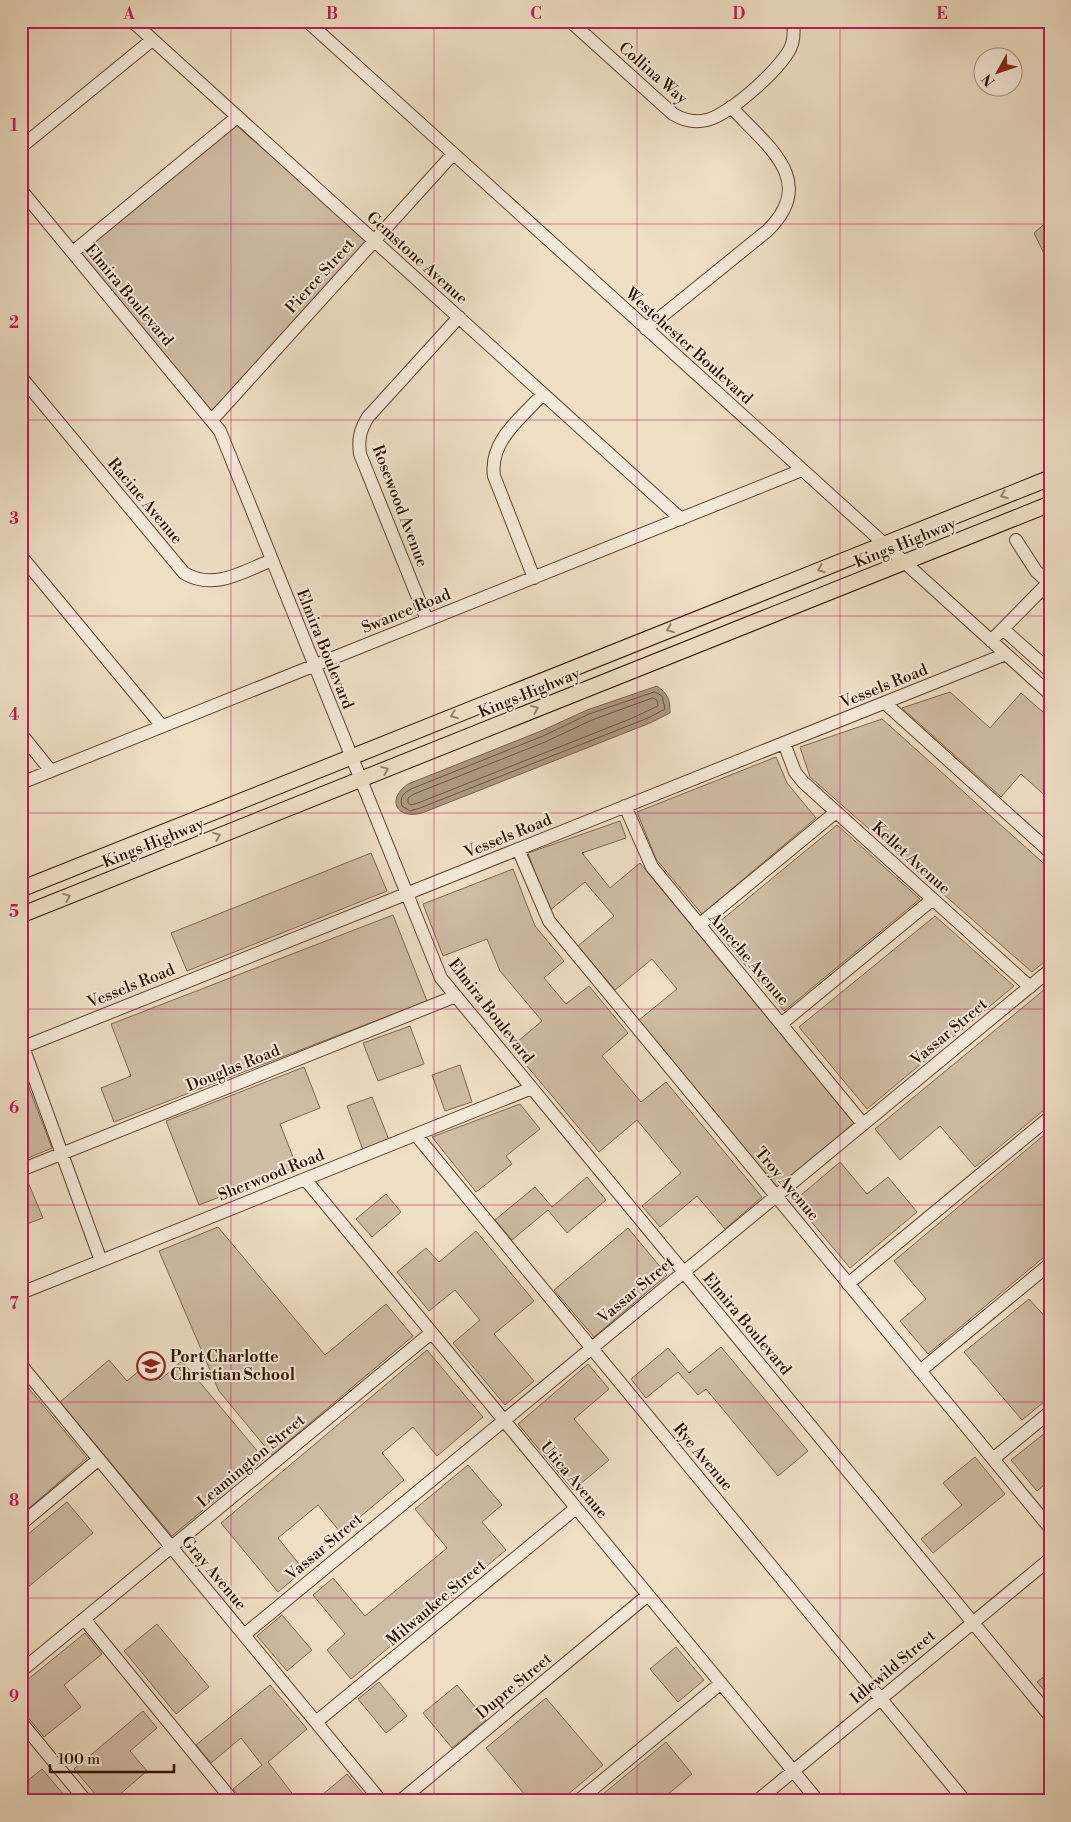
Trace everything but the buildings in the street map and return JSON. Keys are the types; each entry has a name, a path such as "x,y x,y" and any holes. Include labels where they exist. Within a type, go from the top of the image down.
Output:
{"main road":[{"name":"Kings Highway","path":"21,888 1050,478"},
{"name":"Kings Highway","path":"21,915 1050,504"}],"street":[{"name":"Gemstone Avenue","path":"132,21 681,519"},
{"name":"Westchester Boulevard","path":"307,21 1050,694"},
{"name":"Collina Way","path":"570,21 679,117 693,121 707,120 728,109 775,71 783,62 792,44 793,21"},
{"path":"21,147 152,40"},
{"path":"728,109 749,129 778,171 786,193"},
{"path":"73,252 237,117"},
{"path":"643,326 766,226 786,193 788,175 775,155 771,139 767,135 749,129"},
{"name":"Pierce Street","path":"212,420 453,154"},
{"name":"Elmira Boulevard","path":"21,190 220,431 436,969 456,996 1050,1716"},
{"name":"Rosewood Avenue","path":"427,620 360,454 358,441 361,428 368,417 459,317"},
{"name":"Racine Avenue","path":"21,377 184,573 195,580 208,582 221,580 272,560"},
{"path":"534,578 494,476 492,463 494,450 502,439 543,394"},
{"name":"Swanee Road","path":"21,782 802,470"},
{"path":"991,641 1049,582 1036,571 1016,540"},
{"path":"21,556 162,726"},
{"path":"1003,629 1050,671"},
{"name":"Vessels Road","path":"22,1047 1006,654"},
{"path":"885,703 1050,852"},
{"path":"21,734 51,770"},
{"name":"Kellet Avenue","path":"784,743 795,772 803,782 1030,987"},
{"name":"Ameche Avenue","path":"625,806 652,867 863,1124"},
{"path":"699,925 836,812"},
{"name":"Troy Avenue","path":"518,849 549,921 1050,1528"},
{"path":"781,1024 933,899"},
{"name":"Vassar Street","path":"244,1635 1050,970"},
{"name":"Douglas Road","path":"21,1170 456,996"},
{"path":"22,1047 101,1261"},
{"name":"Sherwood Road","path":"21,1292 532,1088"},
{"path":"848,1284 1050,1117"},
{"name":"Rye Avenue","path":"416,1135 965,1801"},
{"name":"Utica Avenue","path":"305,1179 818,1801"},
{"path":"920,1371 1050,1264"},
{"name":"Leamington Street","path":"21,1671 432,1332"},
{"name":"Gray Avenue","path":"21,1365 381,1801"},
{"path":"993,1459 1050,1412"},
{"path":"21,1524 99,1460"},
{"name":"Milwaukee Street","path":"316,1722 576,1508"},
{"name":"Idlewild Street","path":"757,1801 1050,1559"},
{"name":"Dupre Street","path":"400,1801 648,1596"},
{"path":"84,1619 234,1801"},
{"path":"578,1801 721,1683"},
{"path":"21,1722 86,1801"}],"shaded area":[{"path":"236,125 368,242 212,415 80,253"},
{"path":"1050,219 1050,266 1034,233"},
{"path":"950,692 990,728 1021,693 1050,718 1050,800 1021,774 1001,797 902,708"},
{"path":"882,719 1050,869 1050,957 1032,972 810,777 800,747"},
{"path":"776,757 787,783 816,818 702,914 656,859 637,812"},
{"path":"620,821 626,838 582,853 610,888 640,863 854,1123 777,1187 639,1020 677,989 652,959 615,990 578,946 614,916 585,882 549,911 528,853"},
{"path":"837,825 920,899 784,1011 713,927"},
{"path":"371,853 387,891 187,971 171,933"},
{"path":"513,869 535,926 564,961 544,978 566,1004 589,986 628,1033 602,1056 641,1102 666,1082 762,1197 725,1229 697,1196 660,1227 642,1206 681,1173 637,1120 599,1152 511,1047 542,1021 500,971 487,939 443,956 423,904"},
{"path":"393,915 427,1001 114,1122 101,1088 131,1076 111,1024"},
{"path":"935,916 1014,986 867,1109 799,1027"},
{"path":"1050,985 1050,1105 975,1167 940,1126 900,1160 875,1129"},
{"path":"410,1026 424,1064 378,1081 363,1043"},
{"path":"460,1065 472,1102 445,1111 432,1075"},
{"path":"21,1067 52,1148 21,1161"},
{"path":"304,1067 320,1108 280,1124 297,1167 199,1205 166,1121"},
{"path":"372,1097 389,1140 363,1150 347,1106"},
{"path":"520,1104 540,1129 506,1156 512,1164 476,1192 432,1137"},
{"path":"1050,1130 1050,1252 928,1354 900,1321 926,1299 894,1261"},
{"path":"840,1162 867,1194 888,1177 917,1212 850,1268 794,1201"},
{"path":"25,1175 43,1218 21,1226 21,1177"},
{"path":"587,1177 606,1200 567,1233 548,1210 512,1240 495,1220 535,1187 552,1207"},
{"path":"386,1194 401,1212 372,1237 356,1219"},
{"path":"218,1227 325,1355 386,1304 413,1336 272,1455 219,1391 159,1251"},
{"path":"628,1228 667,1275 594,1337 554,1290"},
{"path":"476,1231 534,1301 494,1334 534,1381 505,1405 453,1343 480,1320 455,1290 429,1311 397,1272 426,1248 439,1262"},
{"path":"1029,1299 1050,1322 1050,1397 1022,1420 964,1352"},
{"path":"721,1347 808,1451 778,1476 706,1389 698,1395 678,1372 646,1398 631,1379 668,1348 689,1373"},
{"path":"427,1350 483,1417 437,1456 413,1427 382,1453 404,1480 341,1533 318,1505 278,1538 304,1570 278,1592 221,1523"},
{"path":"109,1360 127,1381 147,1364 160,1380 182,1361 264,1459 172,1536 60,1402"},
{"path":"588,1364 609,1389 574,1419 609,1460 573,1490 518,1424"},
{"path":"21,1379 87,1458 21,1515"},
{"path":"1050,1429 1050,1480 1037,1491 1011,1460"},
{"path":"975,1457 1005,1494 933,1553 921,1539 962,1505 943,1483"},
{"path":"468,1465 502,1505 482,1522 506,1550 351,1679 327,1650 345,1634 313,1595 333,1578 365,1616 447,1548 415,1509"},
{"path":"67,1502 93,1533 21,1593 21,1540"},
{"path":"282,1615 312,1650 287,1671 257,1636"},
{"path":"157,1624 209,1687 176,1714 124,1651"},
{"path":"85,1633 102,1654 64,1685 81,1707 44,1737 21,1709 21,1685"},
{"path":"676,1647 704,1680 678,1702 650,1669"},
{"path":"1050,1672 1050,1697 1037,1682"},
{"path":"379,1682 407,1716 386,1733 358,1699"},
{"path":"270,1685 307,1729 268,1762 298,1801 243,1801 233,1789 262,1765 241,1738 211,1763 196,1745"},
{"path":"457,1685 486,1720 452,1748 423,1713"},
{"path":"546,1698 603,1765 560,1801 530,1801 486,1748"},
{"path":"143,1711 157,1728 130,1751 147,1771 112,1801 101,1801 74,1769"},
{"path":"666,1742 692,1774 660,1801 608,1801 603,1794"},
{"path":"42,1769 69,1801 21,1801 21,1786"},
{"path":"347,1774 369,1801 315,1801"}],"water":[{"path":"657,686 668,697 670,713 650,723 422,813 406,814 397,807 397,796 408,784 541,731 587,710"}],"place":[{"name":"Port Charlotte Christian School","path":"151,1366"}]}
